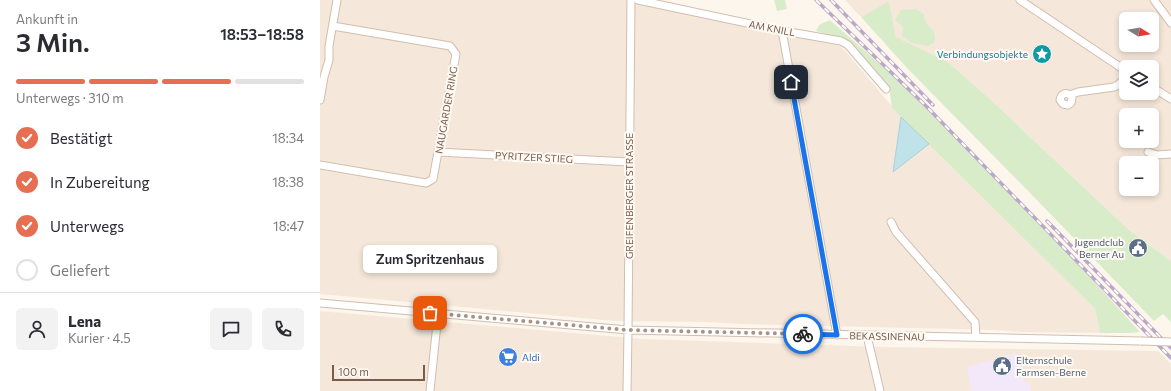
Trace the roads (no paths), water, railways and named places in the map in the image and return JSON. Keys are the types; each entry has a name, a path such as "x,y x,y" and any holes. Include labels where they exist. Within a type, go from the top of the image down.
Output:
{"street":[{"path":"320,100 329,60 329,46 337,0"},
{"name":"GREIFENBERGER STRASSE","path":"627,391 631,0"},
{"name":"AM KNILL","path":"638,0 780,30 841,41 845,43 886,89"},
{"path":"1020,0 1031,3 1119,66"},
{"path":"1154,0 1171,23"},
{"name":"NAUGARDER RING","path":"320,165 426,183 433,179 456,54 450,46 333,26"},
{"path":"780,30 783,36 837,335"},
{"path":"1070,95 1078,92 1114,87 1119,84"},
{"path":"1159,91 1171,99"},
{"name":"PYRITZER STIEG","path":"438,152 629,162"},
{"path":"1148,152 1157,155 1171,154"},
{"path":"891,222 896,232 976,322 976,337"},
{"name":"BEKASSINENAU","path":"320,303 628,330 1171,342"},
{"path":"430,391 438,314"},
{"path":"867,336 880,391"}],"water":[{"path":"901,117 929,144 893,172"}],"railway":[{"path":"816,0 925,105 1171,358"},
{"path":"831,0 933,105"},
{"path":"1047,221 1171,348"}],"place":[{"name":"Verbindungsobjekte","path":"1042,54"},
{"name":"Jugendclub Berner Au","path":"1138,248"},
{"name":"Zum Spritzenhaus","path":"430,313"},
{"name":"Aldi","path":"508,357"},
{"name":"Elternschule Farmsen-Berne","path":"1002,366"}]}
